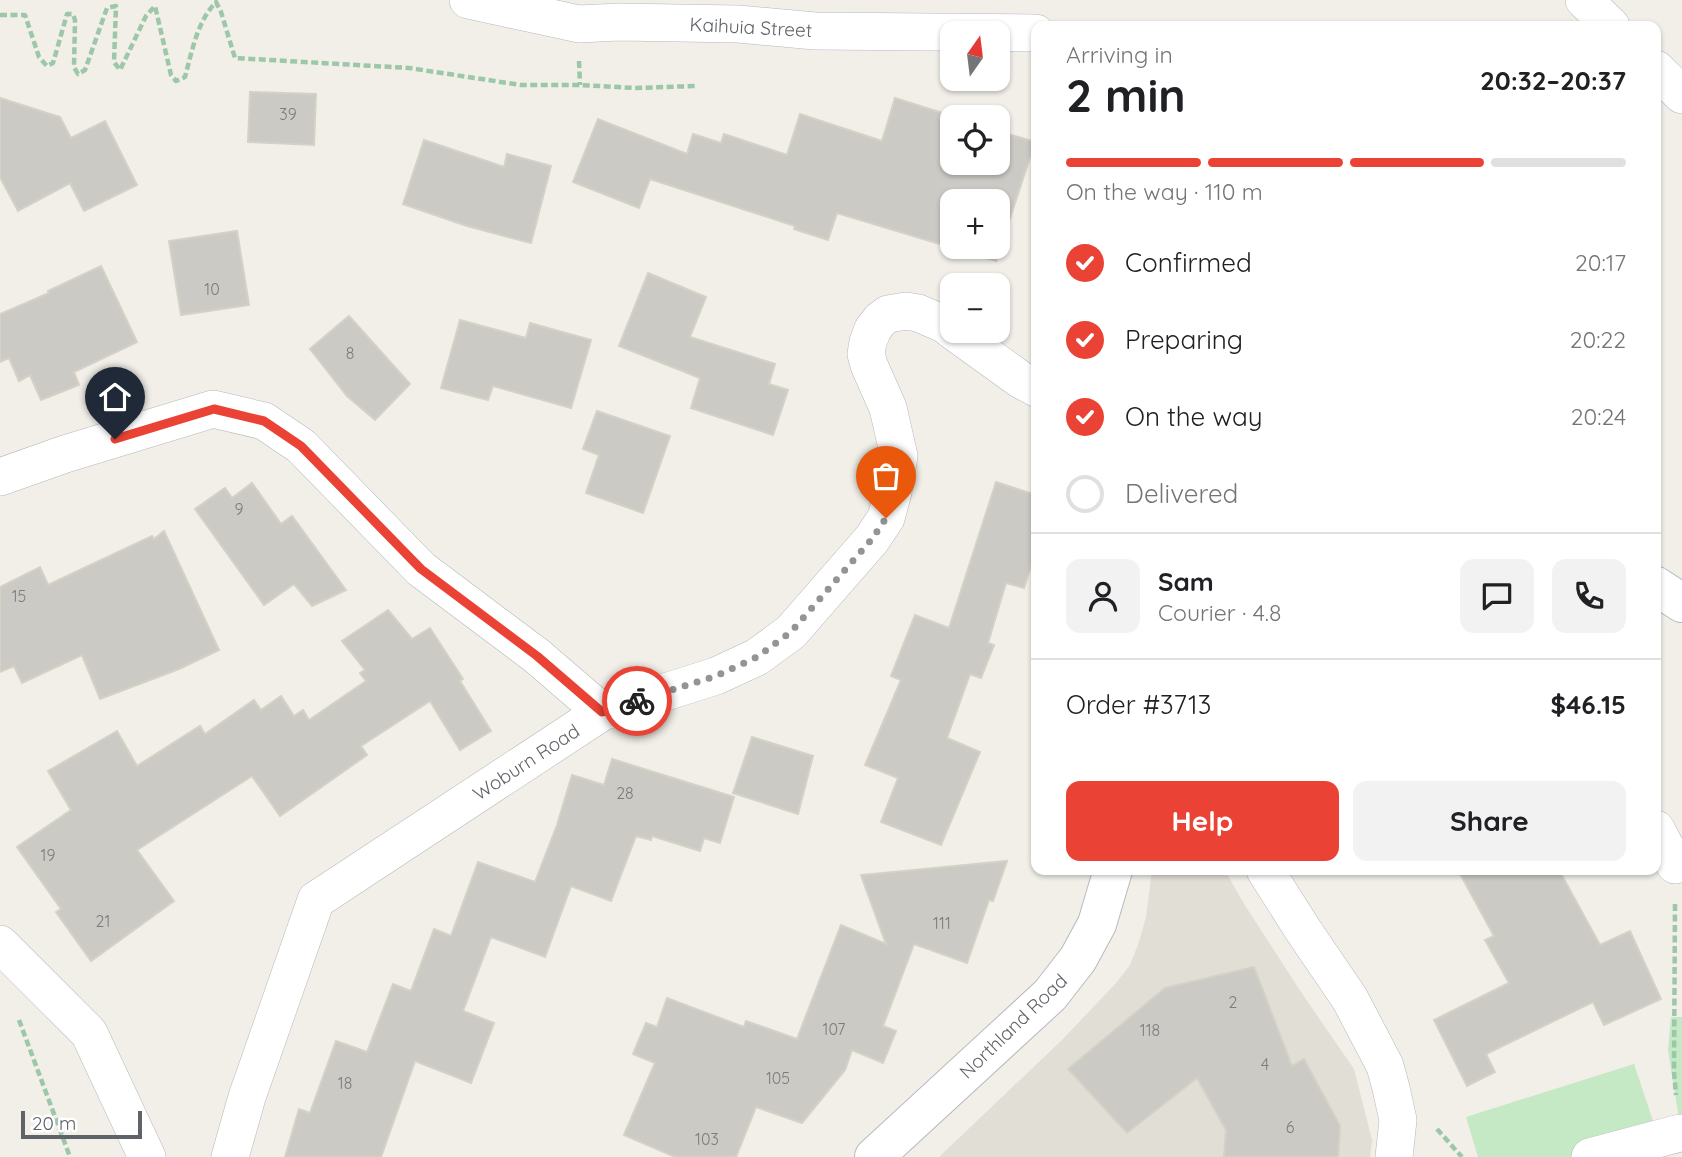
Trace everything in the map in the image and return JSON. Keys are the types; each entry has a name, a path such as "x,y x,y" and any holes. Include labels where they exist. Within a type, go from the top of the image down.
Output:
{"street":[{"name":"Kaihuia Street","path":"468,0 579,24 737,12 815,31 1031,33"},
{"path":"1584,0 1606,21"},
{"path":"1661,74 1682,95"},
{"name":"Woburn Road","path":"230,1157 247,1097 316,900 602,712 716,676 757,657 791,632 872,539 886,518 899,456 888,408 866,354 873,329 888,314 906,311 940,322"},
{"name":"Woburn Road","path":"970,343 1031,385"},
{"path":"0,477 65,454 214,409 264,421 301,446 421,569 537,656 602,712"},
{"path":"1661,589 1682,603"},
{"path":"1661,838 1675,864"},
{"name":"Northland Road","path":"874,1157 1050,995 1079,959 1097,924 1112,875"},
{"path":"1268,875 1350,999 1384,1066 1398,1120 1394,1157"},
{"path":"0,943 89,1033 147,1157"},
{"path":"1590,1157 1680,1133"}],"path":[{"path":"0,15 25,15 40,57 47,66 53,63 67,14 73,14 74,68 78,74 85,69 107,8 116,6 114,62 120,70 146,16 155,6 171,75 176,80 184,77 200,25 207,11 216,2 235,58 409,68 521,85 635,88 696,86"},
{"path":"1675,864 1674,1072 1680,1133"},
{"path":"19,1020 70,1157"}],"shaded area":[{"path":"1151,875 1228,875 1303,995 1354,1069 1372,1140 1370,1157 939,1157 1062,1040 1116,983 1130,965 1146,917"}],"green space":[{"path":"1671,1017 1682,1017 1682,1138 1668,1050"},
{"path":"1634,1064 1665,1157 1478,1157 1466,1117"}],"building":[{"path":"250,92 316,94 314,145 248,142"},
{"path":"0,98 60,117 71,138 105,121 137,185 84,211 70,183 18,211 0,177"},
{"path":"895,98 940,112 940,175 1010,175 1010,135 1031,141 1031,154 1010,218 1010,189 940,189 940,244 837,213 828,240 794,229 795,226 650,179 639,208 573,182 598,119 687,154 693,134 721,143 724,134 787,155 800,114 882,141"},
{"path":"424,140 504,167 507,154 551,166 531,243 467,226 403,204"},
{"path":"237,231 249,305 181,315 169,241"},
{"path":"101,266 137,342 74,372 79,385 41,400 30,375 19,381 9,358 0,362 0,314"},
{"path":"648,273 706,297 690,337 775,364 769,384 788,390 773,435 691,408 700,378 619,346"},
{"path":"349,316 410,384 375,420 347,396 310,349"},
{"path":"460,320 526,338 530,323 591,340 571,408 493,386 488,400 441,388"},
{"path":"597,411 670,436 643,513 586,493 599,455 583,449"},
{"path":"996,482 1031,493 1031,566 1024,588 1006,583 988,643 994,645 981,678 970,674 947,738 980,752 941,845 881,822 898,778 865,765 901,680 891,676 915,615 949,628"},
{"path":"252,483 281,524 292,516 346,590 312,606 294,584 264,605 195,509 225,488 232,498"},
{"path":"164,531 219,650 179,669 100,699 82,655 22,683 14,666 0,672 0,587 40,567 48,585 152,536 154,539"},
{"path":"388,610 412,639 430,628 463,679 460,681 491,731 460,750 430,701 361,746 367,755 280,816 252,776 137,850 174,901 91,961 56,912 61,909 17,847 71,810 48,771 117,731 137,766 200,726 205,734 254,700 261,710 281,696 294,716 303,710 309,720 366,681 360,673 365,670 342,641"},
{"path":"752,737 813,756 798,814 733,793"},
{"path":"612,759 734,797 720,843 704,838 700,851 652,836 651,840 636,836 611,901 571,886 545,957 491,937 463,1011 494,1023 471,1083 415,1061 381,1157 285,1157 299,1109 310,1113 336,1041 367,1052 393,984 411,991 434,929 451,936 478,862 535,882 557,825 572,775 604,785"},
{"path":"1007,861 993,901 989,900 967,963 914,944 883,1026 896,1031 883,1063 852,1050 845,1070 802,1123 756,1107 736,1157 675,1157 624,1135 655,1063 633,1054 646,1023 657,1027 667,998 744,1027 746,1021 797,1039 841,925 886,944 861,875"},
{"path":"1461,875 1562,875 1600,945 1630,931 1661,999 1604,1025 1593,1002 1486,1054 1495,1072 1467,1086 1434,1020 1509,983 1485,940 1494,936"},
{"path":"1254,967 1292,1066 1304,1059 1340,1126 1338,1157 1224,1157 1226,1130 1197,1078 1127,1133 1068,1069 1165,988"}],"way so far":[{"path":"637,701 716,676 757,657 791,632 872,539 886,518"}],"route":[{"path":"115,439 214,409 264,421 301,446 421,569 537,656 602,712 637,701"}]}
